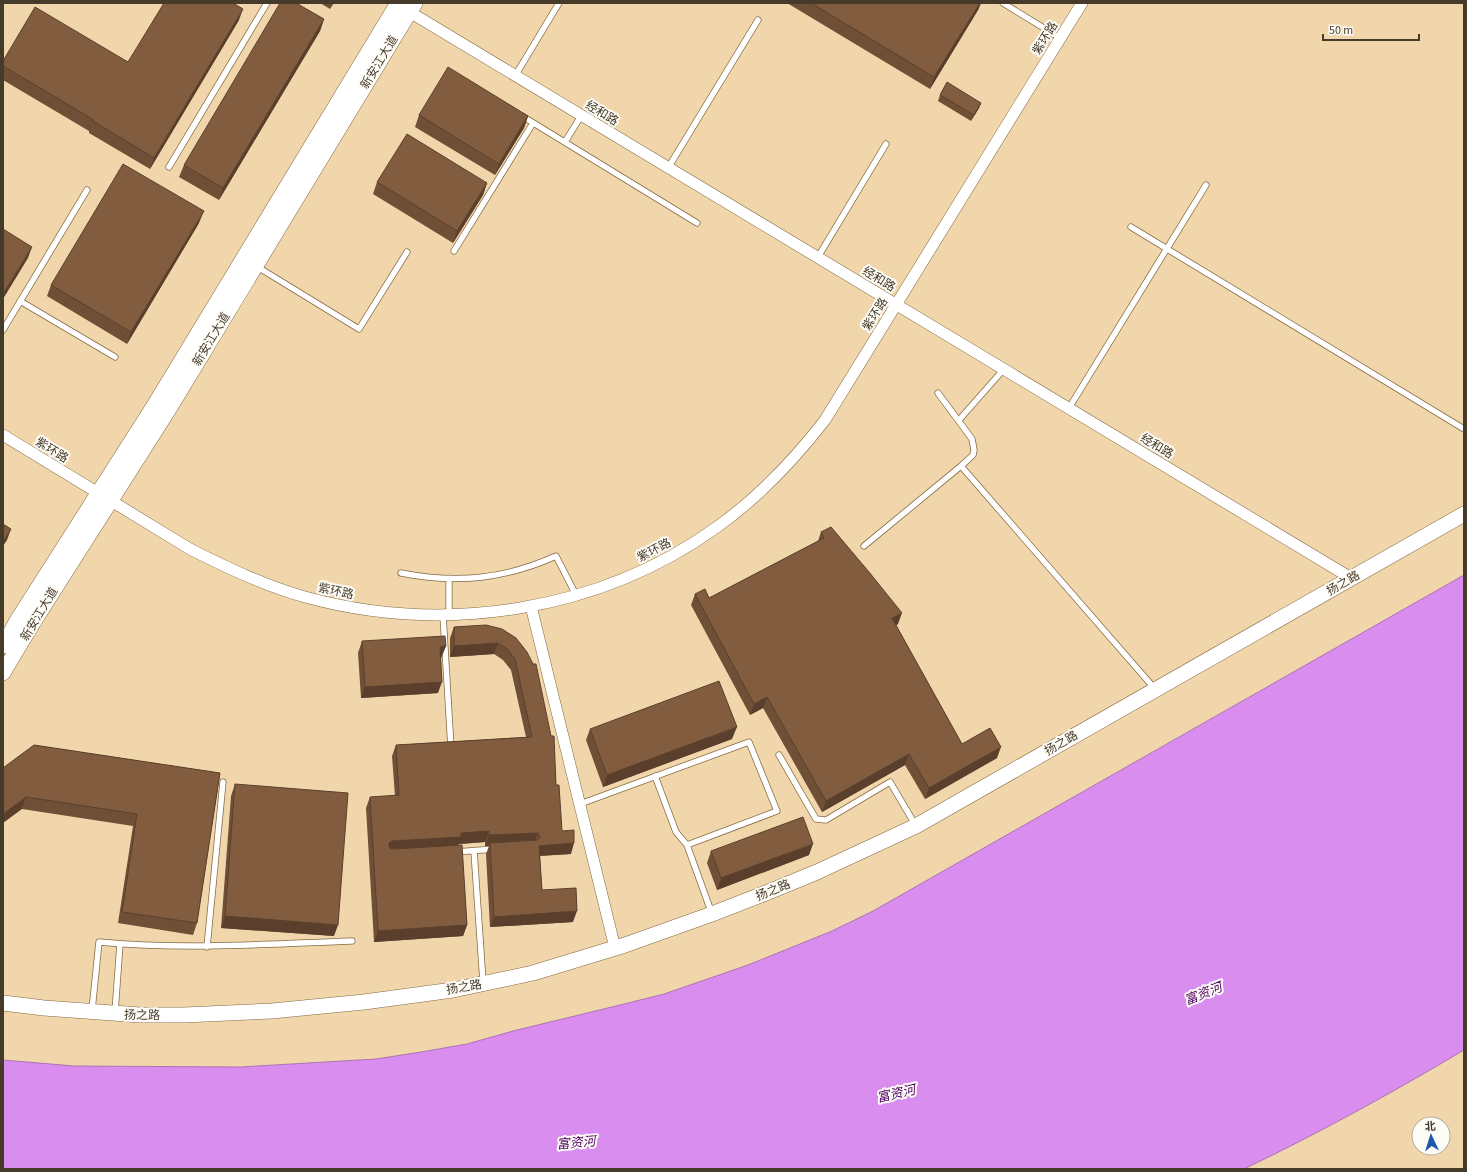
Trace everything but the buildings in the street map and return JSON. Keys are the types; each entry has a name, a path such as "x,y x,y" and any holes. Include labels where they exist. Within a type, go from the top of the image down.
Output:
{"street":[{"name":"紫环路","path":"3,435 190,549 247,576 304,596 357,608 406,614 446,615 490,612 531,606 576,595 623,579 668,558 717,527 762,490 790,462 825,420 1082,3"},
{"name":"经和路","path":"403,5 515,76 1351,578"},
{"name":"新安江大道","path":"3,646 22,612 169,409 256,266 403,5"},
{"name":"新安江大道","path":"3,673 157,401 403,5"},
{"name":"扬之路","path":"3,1002 44,1008 114,1014 184,1015 272,1011 412,996 483,984 533,973 615,948 712,914 817,872 916,826 1464,514"},
{"path":"531,606 615,948"}],"lane":[{"path":"169,167 267,3"},
{"path":"515,76 559,3"},
{"path":"1003,3 1060,38"},
{"path":"668,168 758,20"},
{"path":"514,111 698,223"},
{"path":"565,142 582,116"},
{"path":"454,251 533,123"},
{"path":"818,257 886,144"},
{"path":"1069,408 1206,185"},
{"path":"3,330 87,190"},
{"path":"1131,227 1464,429"},
{"path":"256,266 359,329 407,252"},
{"path":"20,301 115,357"},
{"path":"959,420 1004,369"},
{"path":"864,546 973,455 974,450 972,439 938,393"},
{"path":"961,466 1155,690"},
{"path":"401,573 449,579 480,578 504,574 528,567 556,556 576,595"},
{"path":"449,579 446,615 451,748"},
{"path":"580,804 749,742 777,811 687,845"},
{"path":"779,755 816,819 822,821 826,820 890,782 916,826"},
{"path":"655,776 676,832 687,845 712,914"},
{"path":"207,946 223,782"},
{"path":"450,852 503,849"},
{"path":"474,851 483,984"},
{"path":"92,1013 99,942 120,944 207,946 352,942"},
{"path":"114,1014 120,944"}],"water":[{"name":"富资河","path":"1464,575 1464,1050 1355,1112 1244,1169 3,1169 3,1060 74,1066 240,1067 376,1059 467,1044 513,1031 664,994 748,965 832,931 873,911"}]}
